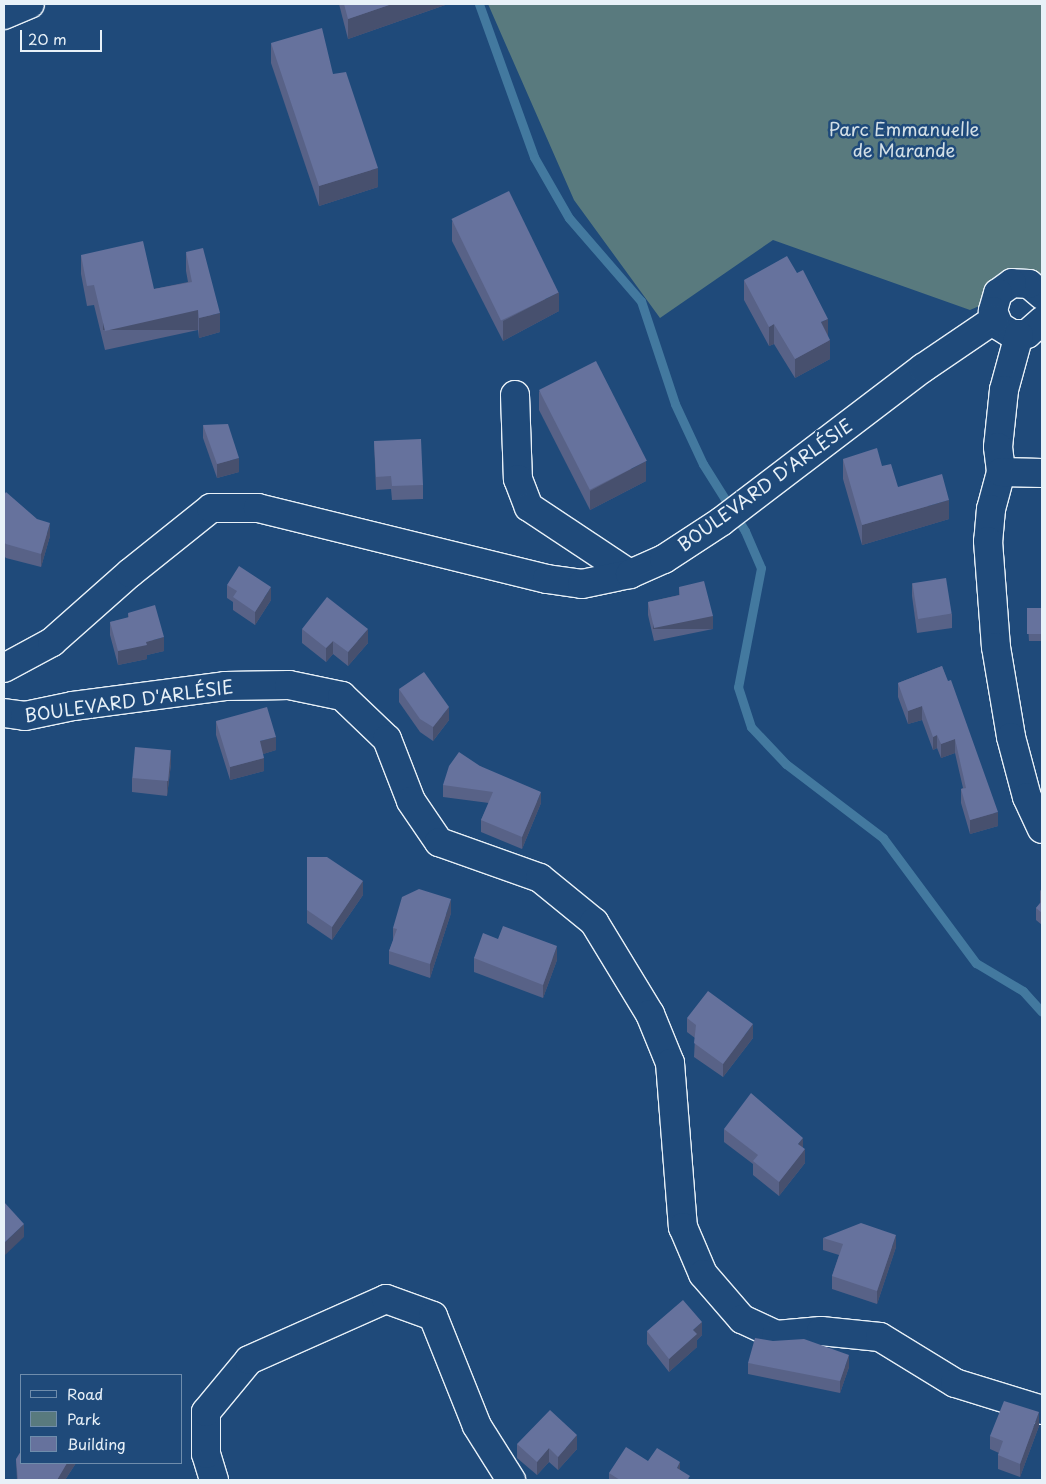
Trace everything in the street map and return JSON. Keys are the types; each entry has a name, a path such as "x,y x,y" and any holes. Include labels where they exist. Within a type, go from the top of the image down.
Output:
{"street":[{"path":"4,15 30,4"},
{"path":"1042,295 1037,288 1021,282 1004,287 994,302 995,319 1005,331 1019,335 1034,330 1042,321"},
{"name":"BOULEVARD D'ARLÉSIE","path":"4,668 52,642 130,573 211,508 258,508 546,579 582,584 630,574 664,558 730,515 923,368 995,319"},
{"path":"1019,335 1004,390 998,446 1001,472 991,509 988,540 996,646 1011,737 1027,797 1042,829"},
{"path":"515,395 518,479 529,507 630,574"},
{"path":"1001,472 1042,474"},
{"name":"BOULEVARD D'ARLÉSIE","path":"4,713 25,716 73,706 225,686 289,685 342,696 387,739 411,801 439,842 540,878 594,922 650,1014 670,1064 683,1227 704,1274 742,1319 776,1335 821,1331 880,1336 955,1383 1042,1410"},
{"path":"214,1480 206,1454 206,1412 249,1360 386,1298 433,1316 477,1426 511,1480"}],"green space":[{"name":"Parc Emmanuelle de Marande","path":"488,4 1042,4 1042,279 970,310 773,240 660,318 574,200"}],"building":[{"path":"344,4 392,4 348,19"},
{"path":"322,28 333,74 346,72 378,168 319,186 271,43"},
{"path":"509,191 559,293 501,321 451,219"},
{"path":"143,241 154,289 192,282 186,252 203,248 220,313 199,318 198,310 105,331 94,285 87,286 81,255"},
{"path":"787,256 797,273 803,270 828,319 821,322 830,340 795,359 774,324 769,327 744,280"},
{"path":"596,361 647,461 590,490 539,390"},
{"path":"228,424 239,458 217,464 203,425"},
{"path":"421,439 423,485 392,486 391,476 376,477 374,441"},
{"path":"877,448 882,466 891,464 898,487 942,474 949,500 862,525 843,459"},
{"path":"6,492 37,519 50,523 41,554 4,542 4,495"},
{"path":"239,566 271,587 255,612 233,597 237,591 227,585"},
{"path":"946,578 952,614 918,619 912,583"},
{"path":"704,581 713,616 654,628 648,602 680,595 679,587"},
{"path":"327,597 368,629 348,652 333,641 326,648 302,629"},
{"path":"155,605 164,637 146,642 147,645 118,651 110,622 129,617 128,613"},
{"path":"1027,608 1042,608 1042,634 1027,634"},
{"path":"942,666 948,681 951,680 998,812 970,820 961,789 966,788 955,739 941,744 937,735 933,737 922,706 908,711 898,683"},
{"path":"424,672 449,707 433,727 420,719 399,689"},
{"path":"267,707 276,737 260,741 264,758 230,767 216,721"},
{"path":"135,747 171,750 168,781 132,778"},
{"path":"459,752 480,766 541,792 522,837 481,820 493,792 443,785 449,766"},
{"path":"307,857 327,857 363,881 332,927 307,910"},
{"path":"419,889 451,899 430,964 389,951 397,929 393,928 402,897"},
{"path":"1042,901 1042,913 1036,908"},
{"path":"503,926 557,946 543,985 474,958 483,933 498,939"},
{"path":"708,991 753,1024 723,1064 694,1043 696,1025 687,1018"},
{"path":"751,1093 803,1138 798,1144 805,1149 779,1182 753,1161 758,1155 724,1129"},
{"path":"4,1202 24,1224 4,1243"},
{"path":"861,1223 896,1235 877,1291 832,1276 843,1244 823,1238"},
{"path":"683,1300 702,1322 693,1330 697,1334 669,1359 647,1331"},
{"path":"755,1338 773,1341 804,1339 849,1355 840,1381 748,1363"},
{"path":"1004,1401 1039,1412 1020,1464 998,1455 1003,1441 990,1436"},
{"path":"550,1410 577,1435 558,1457 549,1448 537,1462 517,1444"},
{"path":"626,1447 648,1461 657,1448 680,1462 677,1468 690,1476 687,1480 620,1480 609,1473"},
{"path":"20,1453 20,1464 66,1464 57,1480 18,1480 16,1459"}],"waterway":[{"path":"479,4 534,157 569,218 641,301 675,404 703,464 745,531 761,568 738,687 751,727 786,764 883,838 976,963 1023,991 1042,1012"}]}
